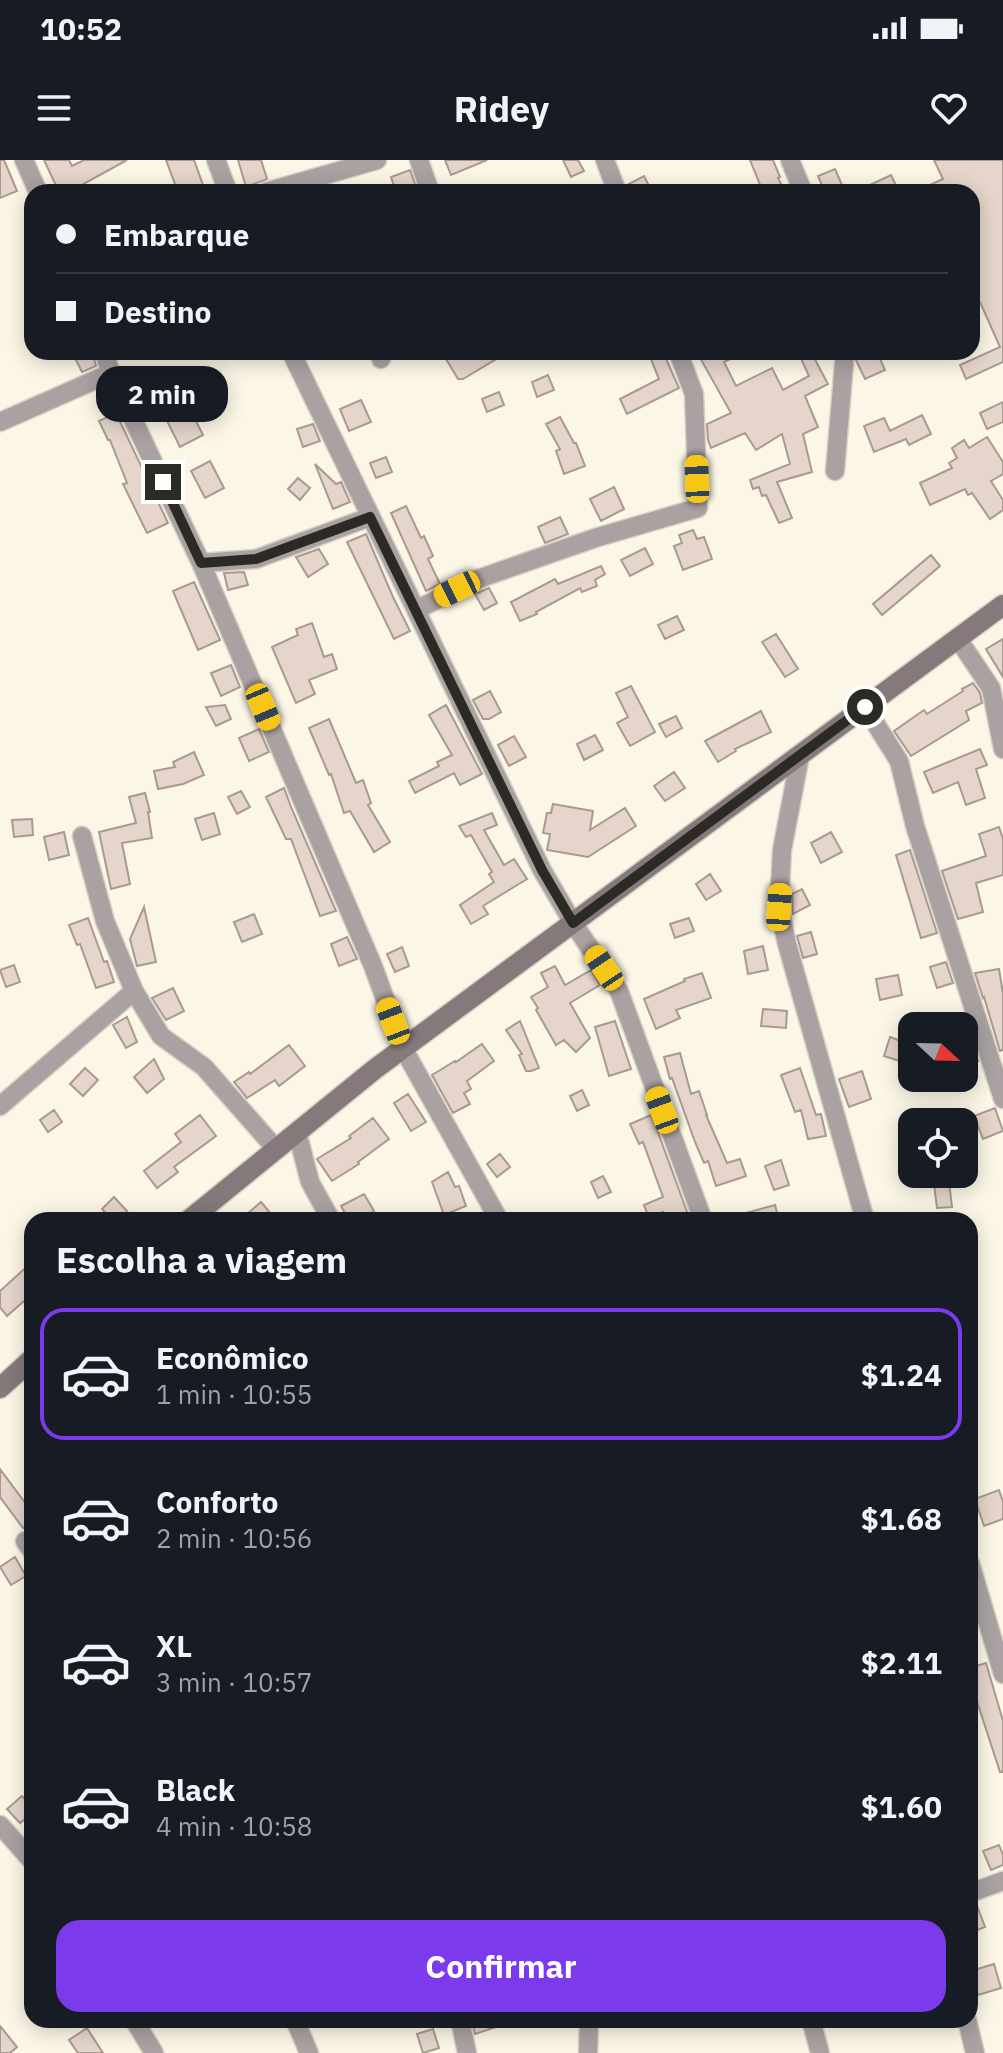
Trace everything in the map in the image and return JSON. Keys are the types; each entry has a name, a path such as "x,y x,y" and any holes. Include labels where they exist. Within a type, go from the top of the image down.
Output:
{"main road":[{"path":"199,1212 403,1048 1003,605"},
{"path":"0,1388 24,1366"}],"street":[{"path":"24,160 34,184"},
{"path":"216,160 225,184"},
{"path":"325,184 377,160"},
{"path":"419,160 427,184"},
{"path":"605,160 614,184"},
{"path":"790,160 800,184"},
{"path":"107,360 201,563 373,966 403,1048 495,1212"},
{"path":"295,360 542,870 619,991 700,1212"},
{"path":"416,610 478,579 595,538 698,508 694,394 681,360"},
{"path":"835,471 844,360"},
{"path":"0,422 111,373"},
{"path":"201,563 256,559 370,517"},
{"path":"958,639 991,688 1003,749"},
{"path":"865,707 899,761 915,826 1003,1099"},
{"path":"800,756 782,850 779,907 791,960 863,1212"},
{"path":"82,836 105,921 134,991 161,1036 204,1067 276,1149"},
{"path":"0,1106 134,991"},
{"path":"297,1132 310,1182 327,1212"},
{"path":"978,1590 1003,1674"},
{"path":"0,1825 24,1851"},
{"path":"978,1890 1003,1881"},
{"path":"139,2028 154,2053"},
{"path":"298,2028 309,2053"},
{"path":"462,2028 467,2053"},
{"path":"588,2053 589,2028"},
{"path":"813,2028 820,2053"},
{"path":"969,2028 975,2053"}],"building":[{"path":"0,160 4,160 17,191 0,198"},
{"path":"44,160 69,160 72,166 84,160 127,160 84,184 55,184"},
{"path":"166,160 194,160 203,184 175,184"},
{"path":"238,160 261,160 267,179 245,184"},
{"path":"445,160 487,160 451,175"},
{"path":"563,160 578,160 584,171 571,177"},
{"path":"750,160 773,160 781,184 760,184"},
{"path":"934,160 1003,160 1003,362 966,379 960,365 980,360 980,356 1000,347 980,302 980,184 932,184 943,179"},
{"path":"835,169 842,184 822,184 818,176"},
{"path":"410,170 415,184 393,184 391,177"},
{"path":"891,175 895,184 872,184"},
{"path":"644,176 648,184 629,184"},
{"path":"76,360 94,360 96,366 82,372"},
{"path":"447,360 495,360 463,379 458,379"},
{"path":"651,360 667,360 679,388 627,414 620,399 659,379"},
{"path":"701,360 728,360 724,362 736,386 772,368 783,390 809,376 802,360 815,360 828,384 805,396 818,427 803,434 812,472 777,482 792,518 779,523 766,495 762,496 759,487 753,489 750,480 790,464 782,434 756,450 745,433 711,448 707,424 731,413"},
{"path":"856,360 881,360 885,370 865,379"},
{"path":"548,375 554,390 537,397 532,382"},
{"path":"499,392 504,405 487,412 482,399"},
{"path":"361,400 371,422 349,431 340,409"},
{"path":"1003,402 1003,422 987,429 980,413"},
{"path":"190,409 203,435 180,447 167,421"},
{"path":"116,413 168,523 147,533 123,484 127,483 99,421"},
{"path":"922,415 931,434 909,445 906,439 874,452 864,426 884,418 890,431"},
{"path":"560,417 576,443 585,466 564,474 556,451 560,449 546,424"},
{"path":"313,424 320,441 303,447 297,429"},
{"path":"987,437 1003,462 1003,474 991,481 1003,500 1003,510 990,519 972,493 968,495 965,489 930,505 920,483 952,468 949,463 957,458 952,448 964,440 969,448"},
{"path":"386,457 392,472 376,478 370,463"},
{"path":"210,461 224,488 205,498 191,471"},
{"path":"315,464 336,484 341,482 350,502 333,509"},
{"path":"298,478 310,488 300,500 288,489"},
{"path":"614,487 624,509 601,521 590,499"},
{"path":"406,506 433,556 428,559 440,584 426,591 391,513"},
{"path":"560,517 568,534 545,543 538,527"},
{"path":"693,530 697,539 704,537 712,559 683,570 674,546 682,543 679,535"},
{"path":"366,534 410,631 394,639 347,542"},
{"path":"645,548 653,564 630,576 621,560"},
{"path":"319,549 328,564 308,577 296,557"},
{"path":"931,555 940,566 882,615 873,604"},
{"path":"601,566 605,574 595,580 597,586 582,592 580,588 520,621 511,602 555,579 558,584"},
{"path":"244,572 248,585 228,590 224,573"},
{"path":"194,582 220,640 198,650 173,591"},
{"path":"489,588 497,603 484,610 475,594"},
{"path":"677,616 684,630 665,639 658,625"},
{"path":"312,623 324,657 332,654 337,669 309,680 315,694 296,703 272,647 298,635 296,629"},
{"path":"776,634 798,669 785,677 762,642"},
{"path":"1003,639 1003,677 986,649"},
{"path":"231,665 240,687 221,696 211,673"},
{"path":"973,683 982,703 966,711 969,720 911,756 894,731 924,710 927,714"},
{"path":"631,686 655,732 630,746 617,723 628,717 616,693"},
{"path":"490,691 501,712 483,719 473,700"},
{"path":"225,705 231,719 216,726 206,707"},
{"path":"446,705 482,774 460,785 454,773 415,793 409,781 439,766 437,762 452,755 429,715"},
{"path":"761,711 771,732 735,749 718,762 705,741"},
{"path":"676,716 682,728 666,737 659,724"},
{"path":"329,719 356,783 363,780 371,803 368,805 390,842 374,852 350,811 344,813 331,774 309,728"},
{"path":"259,729 269,752 249,761 239,738"},
{"path":"595,735 603,750 584,760 577,744"},
{"path":"514,736 526,757 509,766 498,745"},
{"path":"980,749 987,765 976,769 985,798 966,805 958,782 933,793 924,772"},
{"path":"194,752 204,775 183,784 158,789 154,771 175,767 173,762"},
{"path":"674,772 685,788 665,801 654,786"},
{"path":"284,788 336,911 320,916 291,839 286,839 266,797"},
{"path":"241,791 250,807 237,814 228,797"},
{"path":"145,793 152,838 122,843 130,884 111,889 99,832 136,823 129,797"},
{"path":"553,804 593,811 590,830 625,808 636,826 588,857 547,850 550,834 543,833 547,813 551,813"},
{"path":"214,813 220,834 202,840 195,819"},
{"path":"492,813 497,825 484,830 504,865 514,859 527,879 483,906 488,914 471,924 460,905 494,882 489,874 492,872 471,835 466,837 459,826"},
{"path":"32,819 33,835 14,837 12,820"},
{"path":"999,827 1003,839 1003,875 976,883 983,912 958,919 942,871 986,856 979,834"},
{"path":"64,832 69,855 49,860 44,837"},
{"path":"831,832 842,852 821,863 811,843"},
{"path":"910,850 937,933 921,938 896,855"},
{"path":"710,874 721,891 706,900 696,884"},
{"path":"802,889 810,905 793,914 792,894"},
{"path":"144,907 156,962 137,966 130,939"},
{"path":"254,914 262,934 242,942 234,922"},
{"path":"88,918 114,982 96,988 80,944 77,945 69,925"},
{"path":"689,918 694,931 675,938 670,924"},
{"path":"811,932 817,954 803,958 797,936"},
{"path":"347,937 357,959 339,966 331,944"},
{"path":"763,946 768,970 748,974 744,951"},
{"path":"402,947 409,966 395,972 387,954"},
{"path":"946,962 953,983 937,988 930,967"},
{"path":"14,965 20,982 6,987 0,970"},
{"path":"555,966 565,985 591,970 600,985 570,1003 590,1038 576,1052 564,1040 556,1045 531,997 548,987 541,973"},
{"path":"999,969 1003,994 1003,1050 1000,1051 975,973"},
{"path":"702,973 711,998 676,1010 680,1018 656,1029 644,999"},
{"path":"898,975 902,995 880,1000 876,979"},
{"path":"173,988 184,1011 166,1020 152,998"},
{"path":"763,1009 787,1011 786,1028 761,1026"},
{"path":"127,1017 137,1042 126,1048 113,1025"},
{"path":"520,1021 539,1068 531,1071 526,1071 519,1055 522,1054 506,1030"},
{"path":"615,1021 631,1069 609,1076 595,1027"},
{"path":"890,1037 898,1040 898,1060 884,1056"},
{"path":"482,1044 494,1061 467,1081 471,1089 464,1093 470,1104 453,1113 432,1075"},
{"path":"289,1045 305,1066 279,1086 275,1080 247,1098 234,1082"},
{"path":"680,1053 691,1094 699,1091 727,1163 740,1159 746,1176 716,1186 708,1161 704,1163 695,1142 664,1057"},
{"path":"154,1059 164,1079 147,1093 134,1077"},
{"path":"85,1068 98,1080 83,1096 70,1084"},
{"path":"800,1068 816,1115 821,1114 826,1136 808,1139 801,1110 795,1112 781,1075"},
{"path":"862,1071 871,1099 849,1107 839,1079"},
{"path":"582,1090 589,1105 577,1111 570,1096"},
{"path":"408,1094 426,1122 411,1131 394,1103"},
{"path":"995,1108 1003,1131 983,1139 978,1114"},
{"path":"54,1110 62,1122 48,1132 40,1120"},
{"path":"200,1115 216,1136 174,1167 178,1172 157,1188 144,1171 181,1142 175,1134"},
{"path":"651,1115 687,1212 647,1212 644,1205 663,1197 643,1142 639,1144 630,1124"},
{"path":"373,1118 389,1139 332,1181 317,1159 351,1138 349,1136"},
{"path":"500,1154 510,1167 497,1177 487,1164"},
{"path":"781,1160 789,1185 774,1190 765,1166"},
{"path":"448,1172 455,1187 459,1186 466,1206 443,1212 432,1182"},
{"path":"603,1176 611,1192 598,1198 591,1182"},
{"path":"934,1188 950,1188 952,1207 937,1208"},
{"path":"364,1194 374,1211 344,1212 341,1206"},
{"path":"114,1197 127,1211 105,1212 102,1209"},
{"path":"261,1202 269,1212 249,1212"},
{"path":"775,1205 777,1212 750,1212"},
{"path":"24,1269 24,1301 7,1316 0,1307 0,1291"},
{"path":"0,1469 24,1501 23,1528 0,1497"},
{"path":"999,1490 1003,1519 984,1526 978,1498"},
{"path":"15,1557 24,1577 11,1585 0,1567"},
{"path":"986,1663 1003,1721 1003,1772 1000,1772 978,1705 978,1666"},
{"path":"22,1796 24,1820 20,1823 7,1809"},
{"path":"999,1845 1003,1865 991,1870 983,1851"},
{"path":"978,1908 985,1927 978,1930"},
{"path":"994,1964 1001,1988 978,1995 978,1969"},
{"path":"0,2026 17,2047 10,2053 0,2053"},
{"path":"87,2028 103,2053 78,2053 69,2040"},
{"path":"474,2028 493,2028 475,2034"},
{"path":"433,2029 439,2048 423,2053 417,2034"}],"route":[{"path":"163,482 201,563 256,559 370,517 542,870 573,923 865,707"}]}
